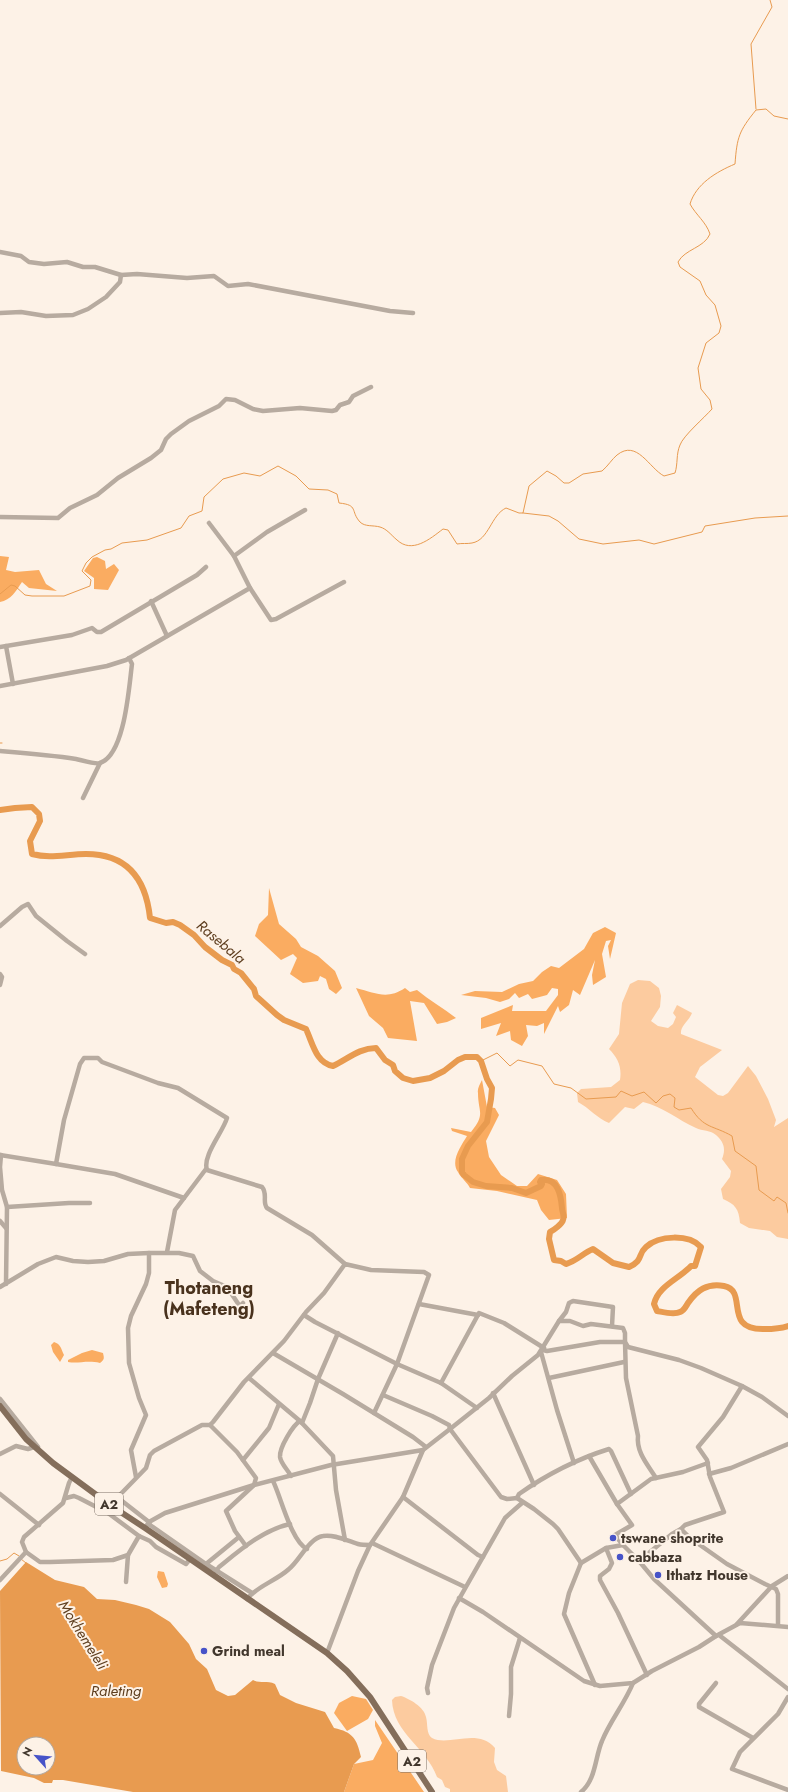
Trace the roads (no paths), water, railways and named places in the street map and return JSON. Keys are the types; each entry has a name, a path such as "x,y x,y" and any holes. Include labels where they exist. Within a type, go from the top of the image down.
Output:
{"main road":[{"name":"A2","path":"0,1406 34,1447 72,1477 110,1505 327,1653 347,1671 370,1697 432,1792"}],"street":[{"path":"0,252 21,256 29,262 44,264 67,262 83,267 95,267 121,275 137,274 187,278 214,276 228,286 248,284 390,311 413,313"},
{"path":"0,313 21,312 46,316 73,315 88,309 106,297 120,282 121,275"},
{"path":"0,517 58,518 70,508 97,495 118,478 151,458 161,450 166,439 171,434 189,421 219,406 226,399 235,400 263,412 300,408 332,411 336,410 340,405 349,402 357,393 371,387"},
{"path":"234,556 268,532 305,510"},
{"path":"209,523 234,556 250,588 271,620 276,619 308,600 344,582"},
{"path":"0,647 72,635 92,628 97,632 101,632 197,575 206,567"},
{"path":"0,686 107,666 129,658 250,588"},
{"path":"151,602 167,636"},
{"path":"6,646 13,684"},
{"path":"82,798 100,764 112,752 122,732 132,664 129,658"},
{"path":"0,751 62,757 100,764"},
{"path":"0,926 22,907 28,904 36,916 67,942 85,954"},
{"path":"0,974 2,977 0,985"},
{"path":"56,1164 64,1120 74,1083 84,1058 98,1058 102,1062 158,1083 178,1088 227,1118 224,1128 208,1156 206,1169 173,1215 167,1252"},
{"path":"6,1284 6,1207 0,1167 1,1155 115,1174 184,1198"},
{"path":"206,1169 222,1176 262,1187 266,1193 266,1208 312,1235 345,1264 371,1270 427,1273 428,1278 397,1364 374,1414"},
{"path":"6,1207 90,1203"},
{"path":"0,1221 6,1228"},
{"path":"0,1287 38,1264 56,1257 73,1261 98,1262 128,1254 167,1252 193,1256 200,1271 213,1281 227,1287 239,1305 241,1306 243,1303"},
{"path":"136,1477 132,1447 146,1415 139,1398 129,1363 128,1328 131,1316 146,1284 149,1273 149,1253"},
{"path":"108,1513 110,1505 146,1468 150,1455 154,1451 202,1425 210,1425 218,1418 248,1378 273,1353 324,1293 345,1264"},
{"path":"145,1528 149,1522 165,1513 254,1485 334,1465 424,1448 477,1408 542,1350 566,1312 569,1303 573,1301 613,1307 612,1326"},
{"path":"419,1304 478,1315 481,1313 504,1323 542,1350 547,1351 600,1342 625,1342"},
{"path":"304,1315 397,1364 441,1383 477,1408"},
{"path":"441,1383 478,1315"},
{"path":"559,1321 570,1321 582,1326 590,1324 624,1328 624,1362 638,1436 638,1446 645,1462 656,1478"},
{"path":"291,1476 281,1459 280,1452 295,1424 301,1422 338,1333"},
{"path":"625,1342 628,1347 679,1360 742,1386 762,1397 788,1416"},
{"path":"542,1350 557,1410 574,1463"},
{"path":"273,1353 412,1437 424,1448"},
{"path":"549,1378 624,1362"},
{"path":"248,1378 301,1422 333,1456 336,1490 345,1540"},
{"path":"639,1561 672,1534 685,1526 724,1512 710,1474 708,1463 698,1446 723,1417 742,1386"},
{"path":"493,1393 534,1485"},
{"path":"382,1395 432,1416 449,1425 450,1429 501,1497 507,1499 517,1498 519,1494 574,1463 610,1449 631,1494"},
{"path":"0,1399 41,1451 41,1453"},
{"path":"243,1460 269,1428 279,1404"},
{"path":"210,1425 243,1460 256,1478 254,1485 226,1511 227,1517 246,1546"},
{"path":"710,1474 731,1468 788,1444"},
{"path":"0,1454 16,1446 28,1449 34,1447"},
{"path":"327,1653 358,1571 371,1544 403,1497 424,1448"},
{"path":"589,1456 617,1504 632,1525 615,1536 622,1545 639,1561 654,1579 717,1636 788,1688"},
{"path":"617,1504 648,1481 684,1472 708,1463"},
{"path":"72,1477 69,1483 66,1498 59,1508 24,1537 22,1542 26,1552 40,1562 113,1560 128,1555"},
{"path":"273,1481 290,1524 300,1542 307,1548"},
{"path":"0,1494 39,1525"},
{"path":"66,1498 74,1496 108,1513 139,1536 150,1540 156,1547 179,1561 186,1564 190,1559"},
{"path":"403,1497 433,1522 478,1555 483,1557"},
{"path":"117,1498 149,1522 150,1525 216,1571 252,1593"},
{"path":"517,1498 522,1503 534,1509 558,1529 581,1563"},
{"path":"428,1693 427,1688 438,1648 459,1598 505,1518 522,1503"},
{"path":"216,1571 246,1546 264,1535 290,1524"},
{"path":"682,1529 690,1538 727,1564 776,1589 778,1594 778,1625"},
{"path":"247,1599 252,1593 289,1569 310,1543 317,1537 329,1535 358,1544 371,1544 465,1588"},
{"path":"126,1582 128,1555 139,1536"},
{"path":"206,1564 239,1537"},
{"path":"595,1685 564,1614 569,1593 581,1563 606,1548 622,1545"},
{"path":"606,1548 612,1563 600,1576 600,1580 618,1613 647,1674"},
{"path":"0,1580 26,1552"},
{"path":"459,1598 584,1681 595,1685 607,1686 633,1683 699,1647 736,1624 738,1620 772,1586 788,1576"},
{"path":"736,1624 778,1625 788,1627"},
{"path":"509,1716 512,1694 511,1668 520,1638"},
{"path":"580,1792 584,1789 595,1769 602,1740 633,1683"},
{"path":"716,1683 698,1704 698,1707 754,1738"},
{"path":"788,1697 778,1714 740,1752 732,1770 788,1790"}],"water":[{"name":"Raleting","path":"26,1562 55,1580 84,1587 97,1599 115,1600 149,1609 170,1622 189,1644 196,1659 207,1669 216,1690 228,1696 235,1695 253,1680 275,1684 280,1695 296,1703 325,1712 334,1728 346,1732 353,1737 358,1745 361,1757 354,1764 344,1792 133,1792 63,1780 53,1780 52,1783 44,1783 34,1778 25,1776 56,1776 56,1736 16,1736 16,1774 1,1771 0,1591"}],"waterway":[{"path":"756,109 751,44 772,7 770,0"},
{"path":"0,594 11,585 15,586 25,595 32,596 64,596 90,586 91,580 82,571 86,563 92,557 122,543 147,540 181,528 189,516 202,511 204,497 223,479 244,473 260,476 278,466 296,476 309,489 328,490 337,494 339,503 352,507 357,518 362,524 382,528 397,540 409,546 421,544 443,529 448,530 457,544 478,541 501,511 506,508 523,513 529,486 547,471 564,483 569,483 583,474 602,471 617,455 624,451 631,450 642,456 664,476 675,473 678,452 682,441 712,409 710,400 701,389 698,368 706,343 719,333 721,326 715,305 706,295 700,281 680,267 678,262 685,254 707,239 710,234 690,204 697,190 702,185 714,175 735,164 738,141 742,129 756,110 766,109 774,116 788,119"},
{"path":"523,513 549,516 558,521 579,539 603,544 639,540 654,544 702,532 705,526 755,518 788,516"},
{"name":"Rasebala","path":"0,810 32,807 39,814 40,821 30,841 32,854 45,856 86,854 101,855 124,864 139,881 148,904 150,918 166,923 173,922 180,925 194,935 205,947 222,960 232,965 234,969 241,973 254,989 256,996 277,1015 284,1020 306,1029 316,1052 327,1064 333,1066 359,1052 370,1048 376,1048 385,1060 393,1065 395,1071 403,1078 413,1081 430,1078 444,1071 458,1060 465,1057 477,1057 481,1061 487,1079 492,1088 491,1099 487,1122 468,1146 462,1159 462,1172 473,1182 486,1186 512,1188 526,1193 541,1186 541,1180 551,1181 555,1184 561,1198 564,1217 561,1223 550,1232 549,1239 554,1260 561,1261 566,1264 593,1249 613,1263 629,1267 639,1260 643,1250 652,1243 666,1238 682,1238 696,1243 701,1247 695,1266 691,1266 664,1287 656,1298 654,1304 657,1311 678,1313 684,1310 695,1294 703,1288 718,1285 731,1289 735,1295 739,1317 751,1328 764,1329 788,1326"},
{"path":"481,1061 497,1053 510,1066 518,1060 542,1066 554,1084 571,1088 586,1099 616,1097 621,1091 632,1096 644,1092 656,1103 663,1096 670,1094 675,1098 674,1107 679,1110 691,1108 700,1120 709,1126 732,1136 735,1151 756,1166 759,1190 774,1201 777,1197 786,1203 788,1213"},
{"name":"Mokhemeleli","path":"0,1561 7,1559 14,1553 19,1556"},
{"name":"Mokhemeleli","path":"21,1559 26,1563"}],"place":[{"name":"tswane shoprite","path":"613,1538"},
{"name":"cabbaza","path":"620,1557"},
{"name":"Ithatz House","path":"658,1575"},
{"name":"Grind meal","path":"204,1651"}],"district":[{"name":"Thotaneng (Mafeteng)","path":"209,1298"}]}
